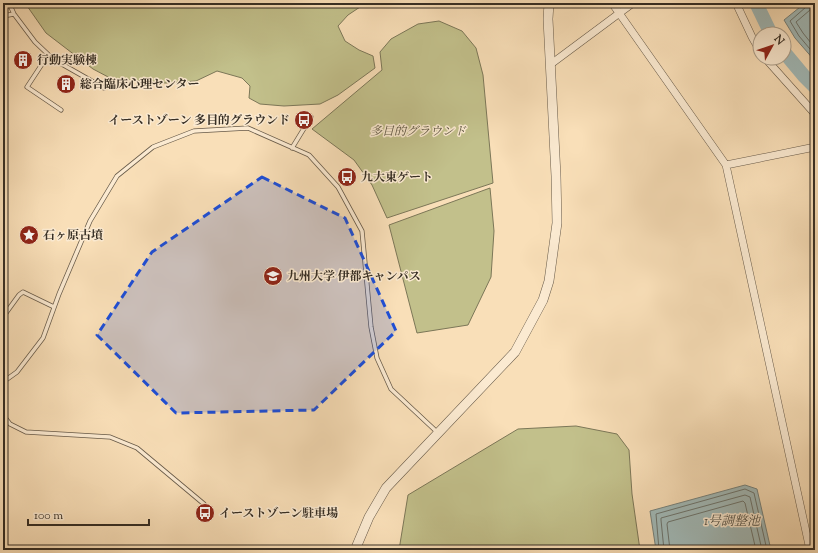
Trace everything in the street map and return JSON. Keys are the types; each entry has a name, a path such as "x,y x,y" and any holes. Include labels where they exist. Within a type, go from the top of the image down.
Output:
{"street":[{"path":"356,550 369,517 386,488 515,352 544,300 549,281 557,223 548,19 550,3"},
{"path":"612,3 726,165 810,550"},
{"path":"551,64 633,3"},
{"path":"736,3 752,37"},
{"path":"771,66 815,114"},
{"path":"726,165 815,146"}],"lane":[{"path":"9,3 14,14 35,42 48,55 104,88"},
{"path":"3,16 14,14"},
{"path":"48,55 28,87 61,110"},
{"path":"292,148 311,117"},
{"path":"3,382 17,372 43,338 54,306 82,238 90,221 117,176 153,147 194,131 248,128 309,155 338,187 362,231 371,327 377,358 391,389 438,433"},
{"path":"75,234 82,238"},
{"path":"3,317 19,295 23,292 54,306"},
{"path":"3,415 10,424 26,432 110,437 137,448 204,504"}],"highlighted area":[{"path":"262,177 345,218 396,331 314,410 176,413 97,335 152,252"}],"green space":[{"path":"25,3 363,3 360,7 348,15 338,26 345,41 359,50 373,56 375,68 338,95 320,104 284,106 260,104 249,98 250,86 242,78 217,71 196,81 166,83 112,79 93,69 46,33"},
{"name":"多目的グラウンド","path":"439,21 462,31 476,48 483,75 493,183 387,218 372,185 354,160 312,129 382,70 380,52 391,39 418,24"},
{"path":"490,188 494,231 491,277 468,325 417,333 389,225"},
{"path":"576,426 617,434 629,450 632,494 640,550 399,550 408,495 518,429"}],"water":[{"path":"805,3 815,3 815,61 795,38 792,33 792,26 788,26 784,20"},
{"name":"1号調整池","path":"745,485 757,489 771,550 656,550 650,511"}],"waterway":[{"path":"756,3 767,26"},
{"path":"792,62 815,87"}],"place":[{"name":"行動実験棟","path":"23,60"},
{"name":"総合臨床心理センター","path":"66,84"},
{"name":"イーストゾーン 多目的グラウンド","path":"304,120"},
{"name":"九大東ゲート","path":"347,177"},
{"name":"石ヶ原古墳","path":"29,235"},
{"name":"九州大学 伊都キャンパス","path":"273,276"},
{"name":"イーストゾーン駐車場","path":"205,513"}]}
